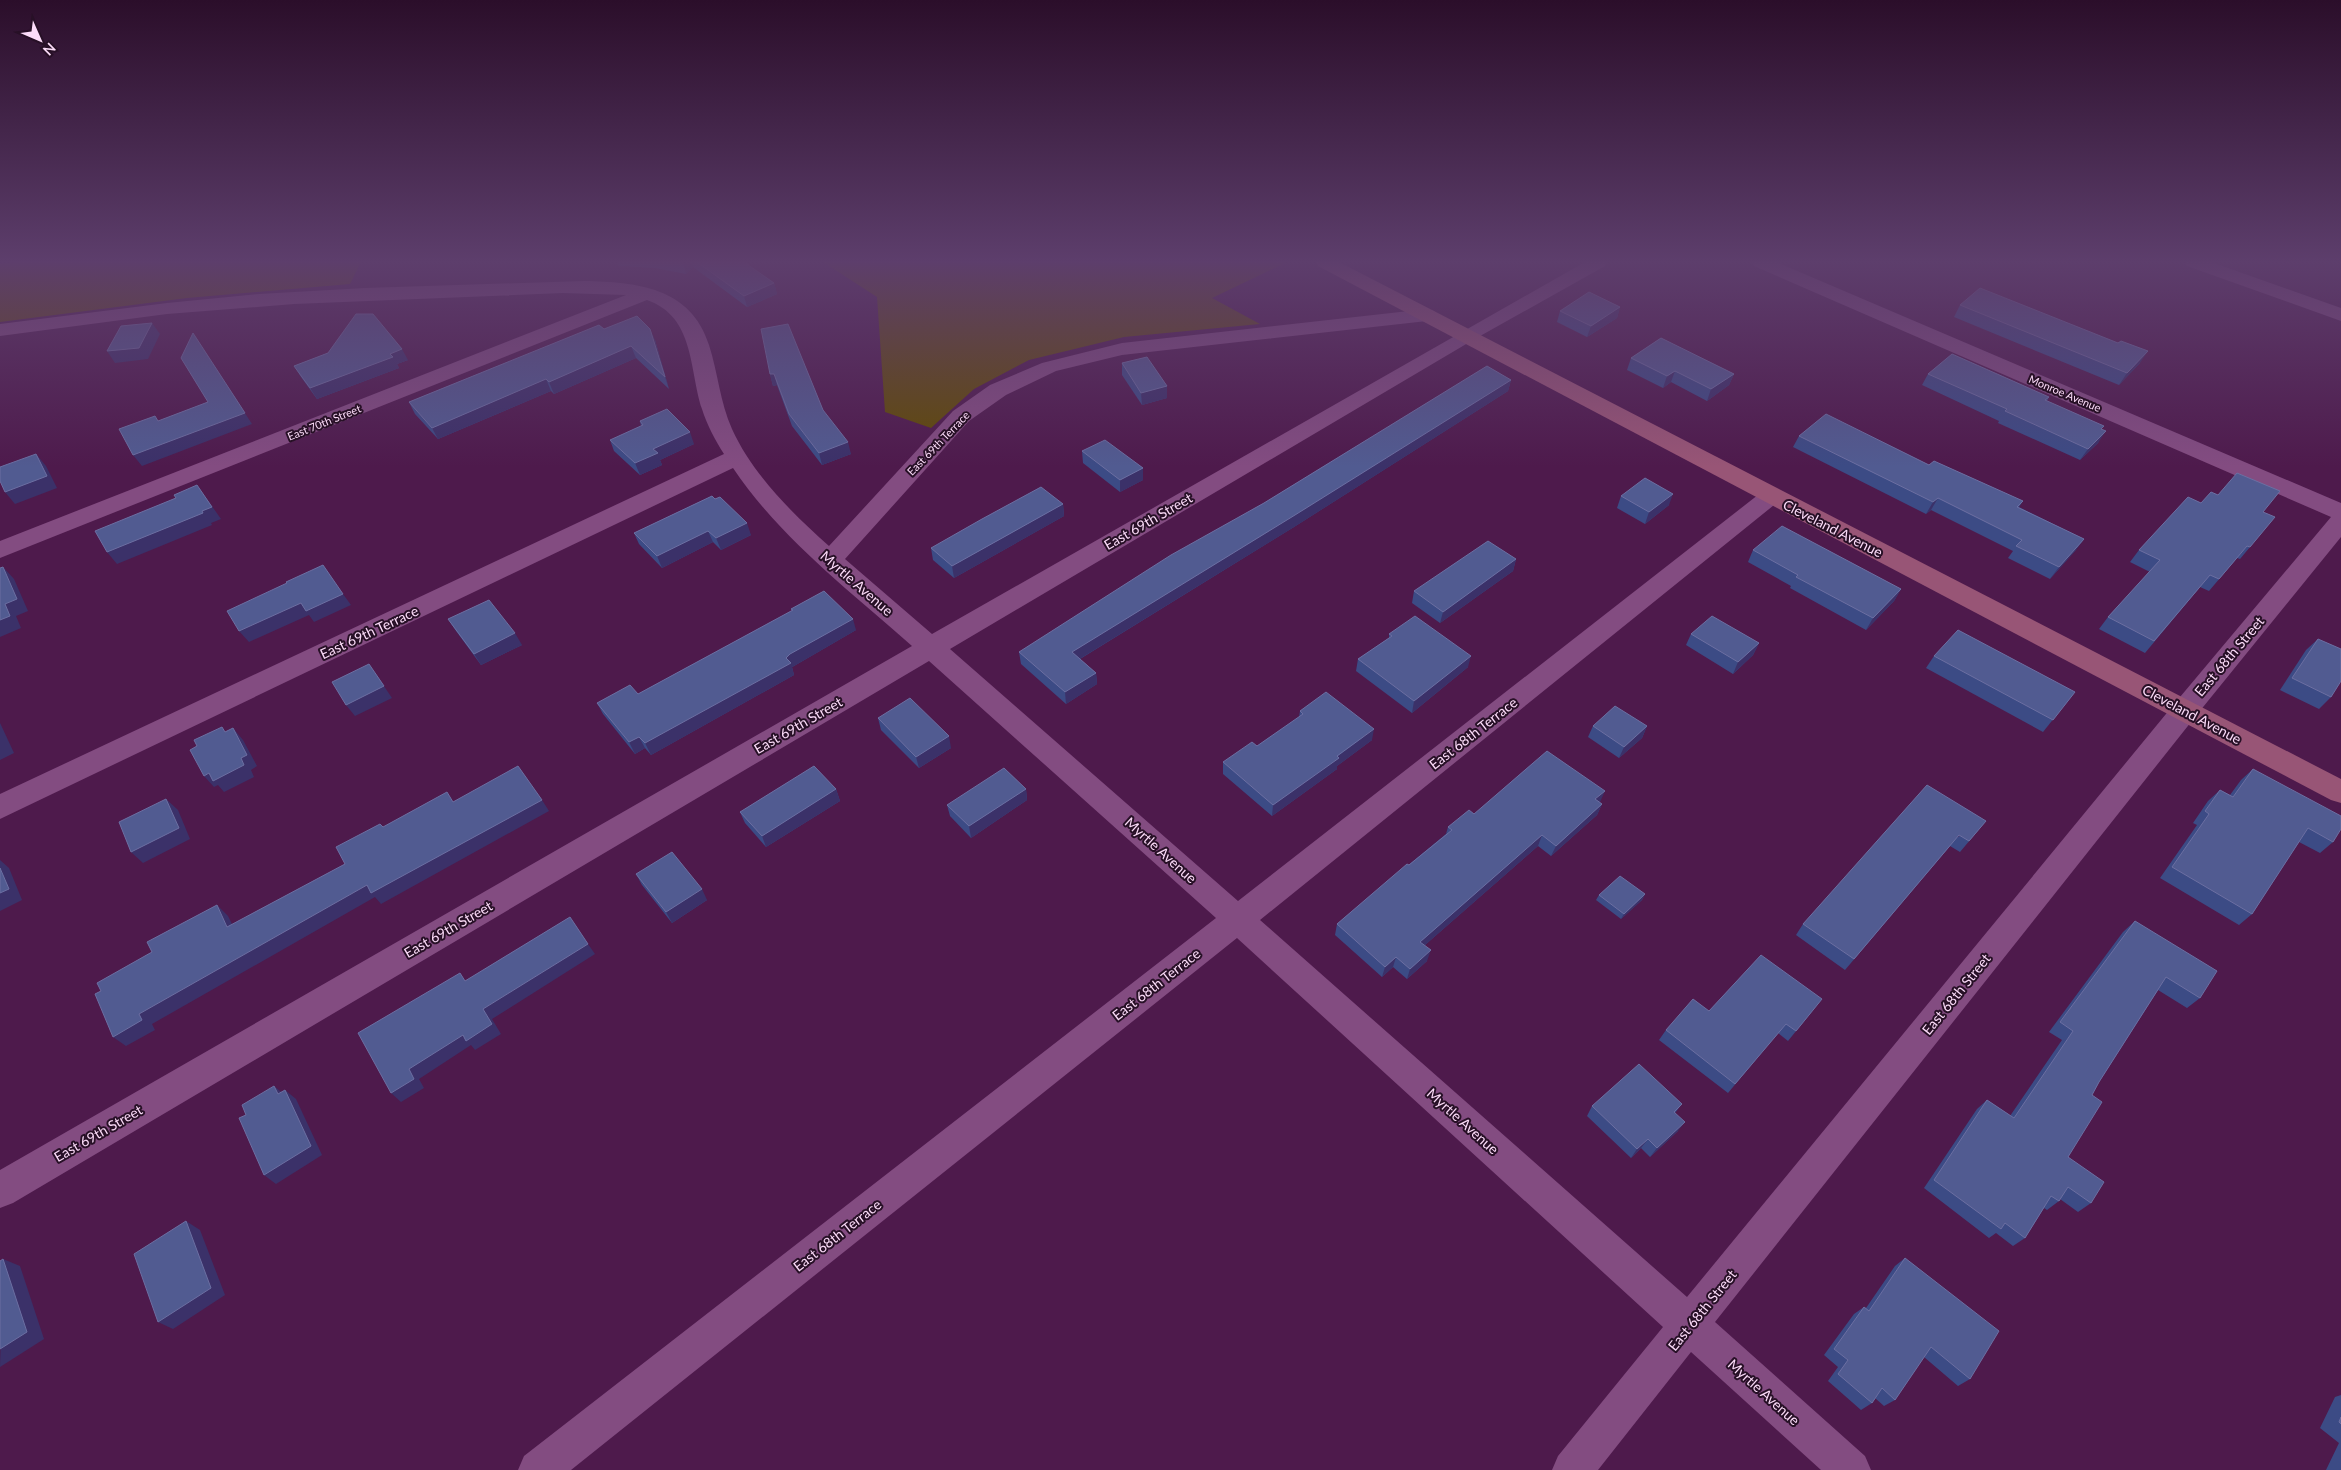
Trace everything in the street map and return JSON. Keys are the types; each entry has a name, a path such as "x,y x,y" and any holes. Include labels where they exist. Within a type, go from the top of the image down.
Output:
{"main road":[{"name":"Cleveland Avenue","path":"1456,331 2341,792"}],"street":[{"name":"East 70th Street","path":"0,550 555,331"},
{"name":"Myrtle Avenue","path":"695,331 713,411 737,457 779,512 830,560 932,647 1238,919 1851,1470"},
{"name":"East 69th Terrace","path":"830,560 961,416 998,390 1049,367 1122,349 1287,331"},
{"name":"East 69th Street","path":"0,1190 1476,331"},
{"name":"Monroe Avenue","path":"1920,331 2341,512"},
{"name":"East 69th Terrace","path":"0,807 737,457"},
{"name":"East 68th Terrace","path":"538,1470 1238,919 1771,496"},
{"name":"East 68th Street","path":"1572,1470 2184,710 2341,521"}],"shaded area":[{"path":"879,331 1191,331 1124,337 1029,360 974,389 931,428 885,412"}],"building":[{"path":"118,331 148,331 139,348 107,351"},
{"path":"344,331 387,331 402,349 390,354 393,357 310,388 294,366 328,353"},
{"path":"585,331 650,331 665,377 631,346 549,382 546,379 432,428 409,402"},
{"path":"761,331 791,331 823,410 848,442 819,453 789,414 774,374 770,374"},
{"path":"2023,331 2087,331 2118,343 2121,341 2148,351 2127,373"},
{"path":"193,333 245,413 133,455 119,429 155,416 158,421 208,402 181,358"},
{"path":"1661,338 1734,374 1711,389 1675,371 1667,376 1631,358"},
{"path":"1952,354 2049,397 2045,400 2104,426 2101,429 2106,431 2088,449 2005,411 2007,409 1928,374"},
{"path":"1147,357 1167,386 1141,393 1122,363"},
{"path":"1487,366 1511,380 1072,652 1096,673 1065,692 1019,652 1171,555 1264,503"},
{"path":"667,409 690,432 653,449 658,453 635,463 610,440 643,425 640,421"},
{"path":"1826,414 1929,465 1934,461 2023,501 2017,507 2084,539 2059,567 2016,546 2022,540 1938,498 1933,502 1799,436"},
{"path":"1105,440 1143,468 1120,480 1082,451"},
{"path":"36,454 47,476 5,492 0,481 0,467"},
{"path":"2237,473 2280,491 2263,512 2275,517 2250,547 2247,546 2219,579 2210,575 2154,641 2108,617 2160,560 2139,550 2188,497 2201,503 2211,492 2218,495"},
{"path":"1645,478 1673,494 1649,512 1621,496"},
{"path":"197,485 212,507 202,511 203,513 107,552 95,531 176,498 174,495"},
{"path":"1041,487 1063,504 952,566 931,548 982,519"},
{"path":"712,496 715,499 720,497 747,523 716,538 708,531 657,556 634,533"},
{"path":"1782,526 1901,589 1873,618 1796,577 1798,575 1753,550"},
{"path":"1488,541 1516,559 1443,612 1414,591"},
{"path":"323,565 343,594 306,611 301,603 239,631 227,611"},
{"path":"3,567 17,599 5,604 10,616 0,620 0,568"},
{"path":"824,591 853,619 790,654 786,658 791,663 645,743 639,737 629,742 597,703 630,685 638,694 793,610 791,609"},
{"path":"489,600 515,633 474,654 448,619"},
{"path":"1415,616 1471,656 1414,701 1358,659 1392,636 1389,634"},
{"path":"1712,616 1759,643 1738,662 1691,634"},
{"path":"1958,630 2075,692 2053,720 1934,656"},
{"path":"2318,639 2341,649 2341,681 2331,697 2292,678"},
{"path":"369,664 384,686 346,705 332,682"},
{"path":"1326,692 1374,729 1337,756 1339,758 1273,805 1223,762 1252,742 1257,746 1303,714 1300,711"},
{"path":"910,698 949,736 916,757 878,718"},
{"path":"1615,706 1647,726 1624,747 1593,726"},
{"path":"222,727 225,732 233,728 247,755 241,758 244,765 213,781 209,773 204,776 190,750 197,746 194,740"},
{"path":"1547,751 1605,791 1595,799 1602,804 1556,846 1542,835 1420,942 1431,950 1410,969 1396,957 1385,967 1337,924 1407,864 1409,865 1452,830 1448,827 1469,810 1474,814"},
{"path":"518,766 542,800 371,893 367,885 139,1014 142,1020 113,1037 95,994 101,991 97,983 152,952 147,942 217,905 227,927 345,864 336,847 380,824 383,827 447,792 453,802"},
{"path":"814,766 836,789 762,836 740,812"},
{"path":"1004,768 1026,789 969,826 947,805"},
{"path":"2253,769 2341,816 2341,829 2333,842 2308,828 2252,914 2172,867 2209,814 2205,811 2220,790 2233,797"},
{"path":"1927,785 1986,821 1969,841 1959,835 1854,959 1803,924"},
{"path":"166,799 179,828 131,852 119,822"},
{"path":"672,852 702,889 666,912 636,874"},
{"path":"0,868 9,889 0,893"},
{"path":"1620,876 1645,894 1624,914 1599,895"},
{"path":"570,917 588,944 483,1009 492,1024 466,1041 463,1035 409,1069 414,1079 391,1093 358,1033 460,973 465,981"},
{"path":"2135,921 2217,971 2200,998 2166,977 2099,1082 2092,1095 2102,1102 2068,1157 2104,1182 2091,1203 2068,1187 2059,1201 2051,1196 2025,1238 2005,1223 2001,1229 1934,1180 1987,1100 2014,1118 2073,1031 2060,1022"},
{"path":"1761,955 1822,999 1796,1031 1786,1024 1735,1084 1666,1030 1693,999 1709,1011"},
{"path":"1639,1064 1682,1104 1674,1112 1685,1122 1657,1148 1648,1139 1637,1149 1592,1106"},
{"path":"274,1086 278,1094 285,1090 311,1146 264,1175 239,1118 246,1115 242,1105"},
{"path":"186,1221 211,1288 158,1322 134,1254"},
{"path":"1905,1258 1999,1331 1970,1379 1931,1347 1895,1400 1882,1388 1872,1403 1838,1374 1848,1360 1834,1349 1864,1307 1869,1311"},
{"path":"3,1259 27,1332 0,1349 0,1261"}]}
